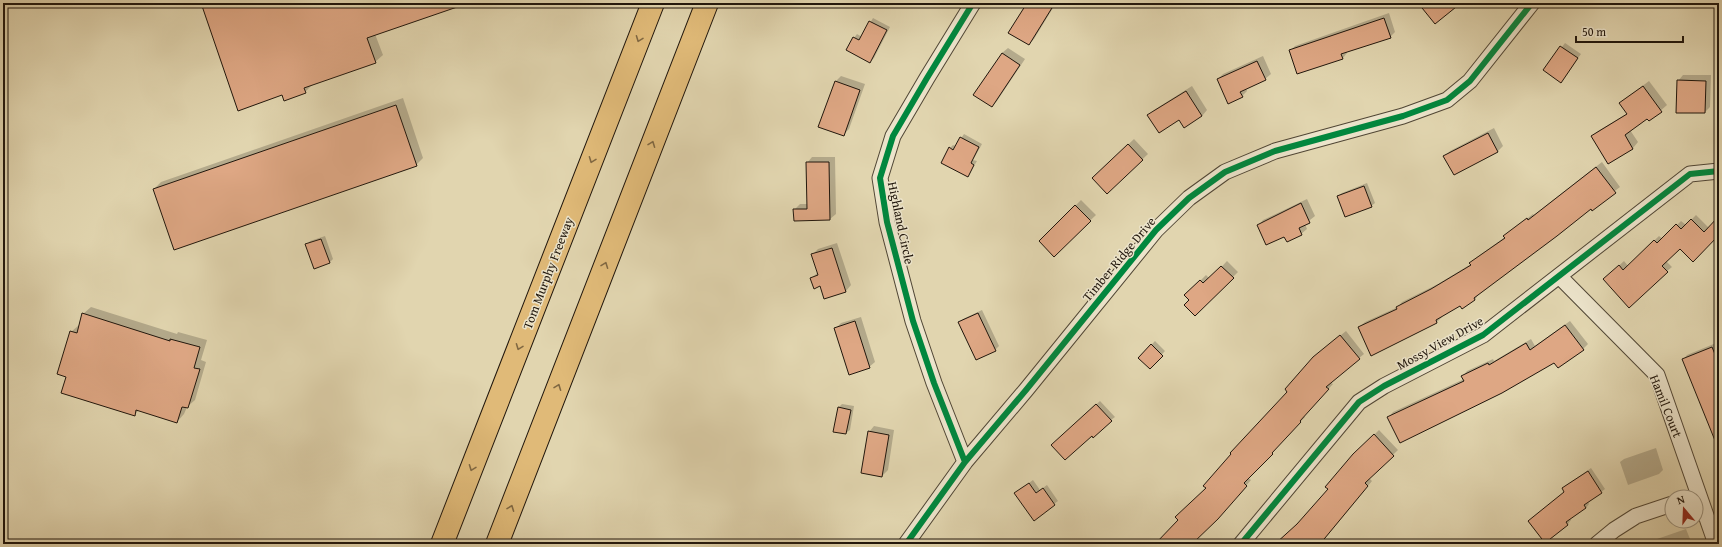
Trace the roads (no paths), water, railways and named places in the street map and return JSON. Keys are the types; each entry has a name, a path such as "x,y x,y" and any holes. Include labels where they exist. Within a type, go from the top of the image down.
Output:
{"highway":[{"name":"Tom Murphy Freeway","path":"442,544 653,3"},
{"path":"496,544 707,3"}],"street":[{"name":"Highland Circle","path":"965,462 934,383 913,321 887,222 880,178 893,136 973,3"},
{"name":"Timber Ridge Drive","path":"906,544 965,462 1026,390 1156,230 1189,198 1224,172 1275,151 1403,116 1447,100 1470,81 1532,3"},
{"name":"Mossy View Drive","path":"1241,544 1359,402 1384,386 1483,335 1690,174 1719,171"},
{"name":"Hamil Court","path":"1559,276 1656,375 1695,489"},
{"path":"1597,544 1614,530 1636,516 1664,507"},
{"name":"Hamil Court","path":"1704,514 1716,544"}]}
